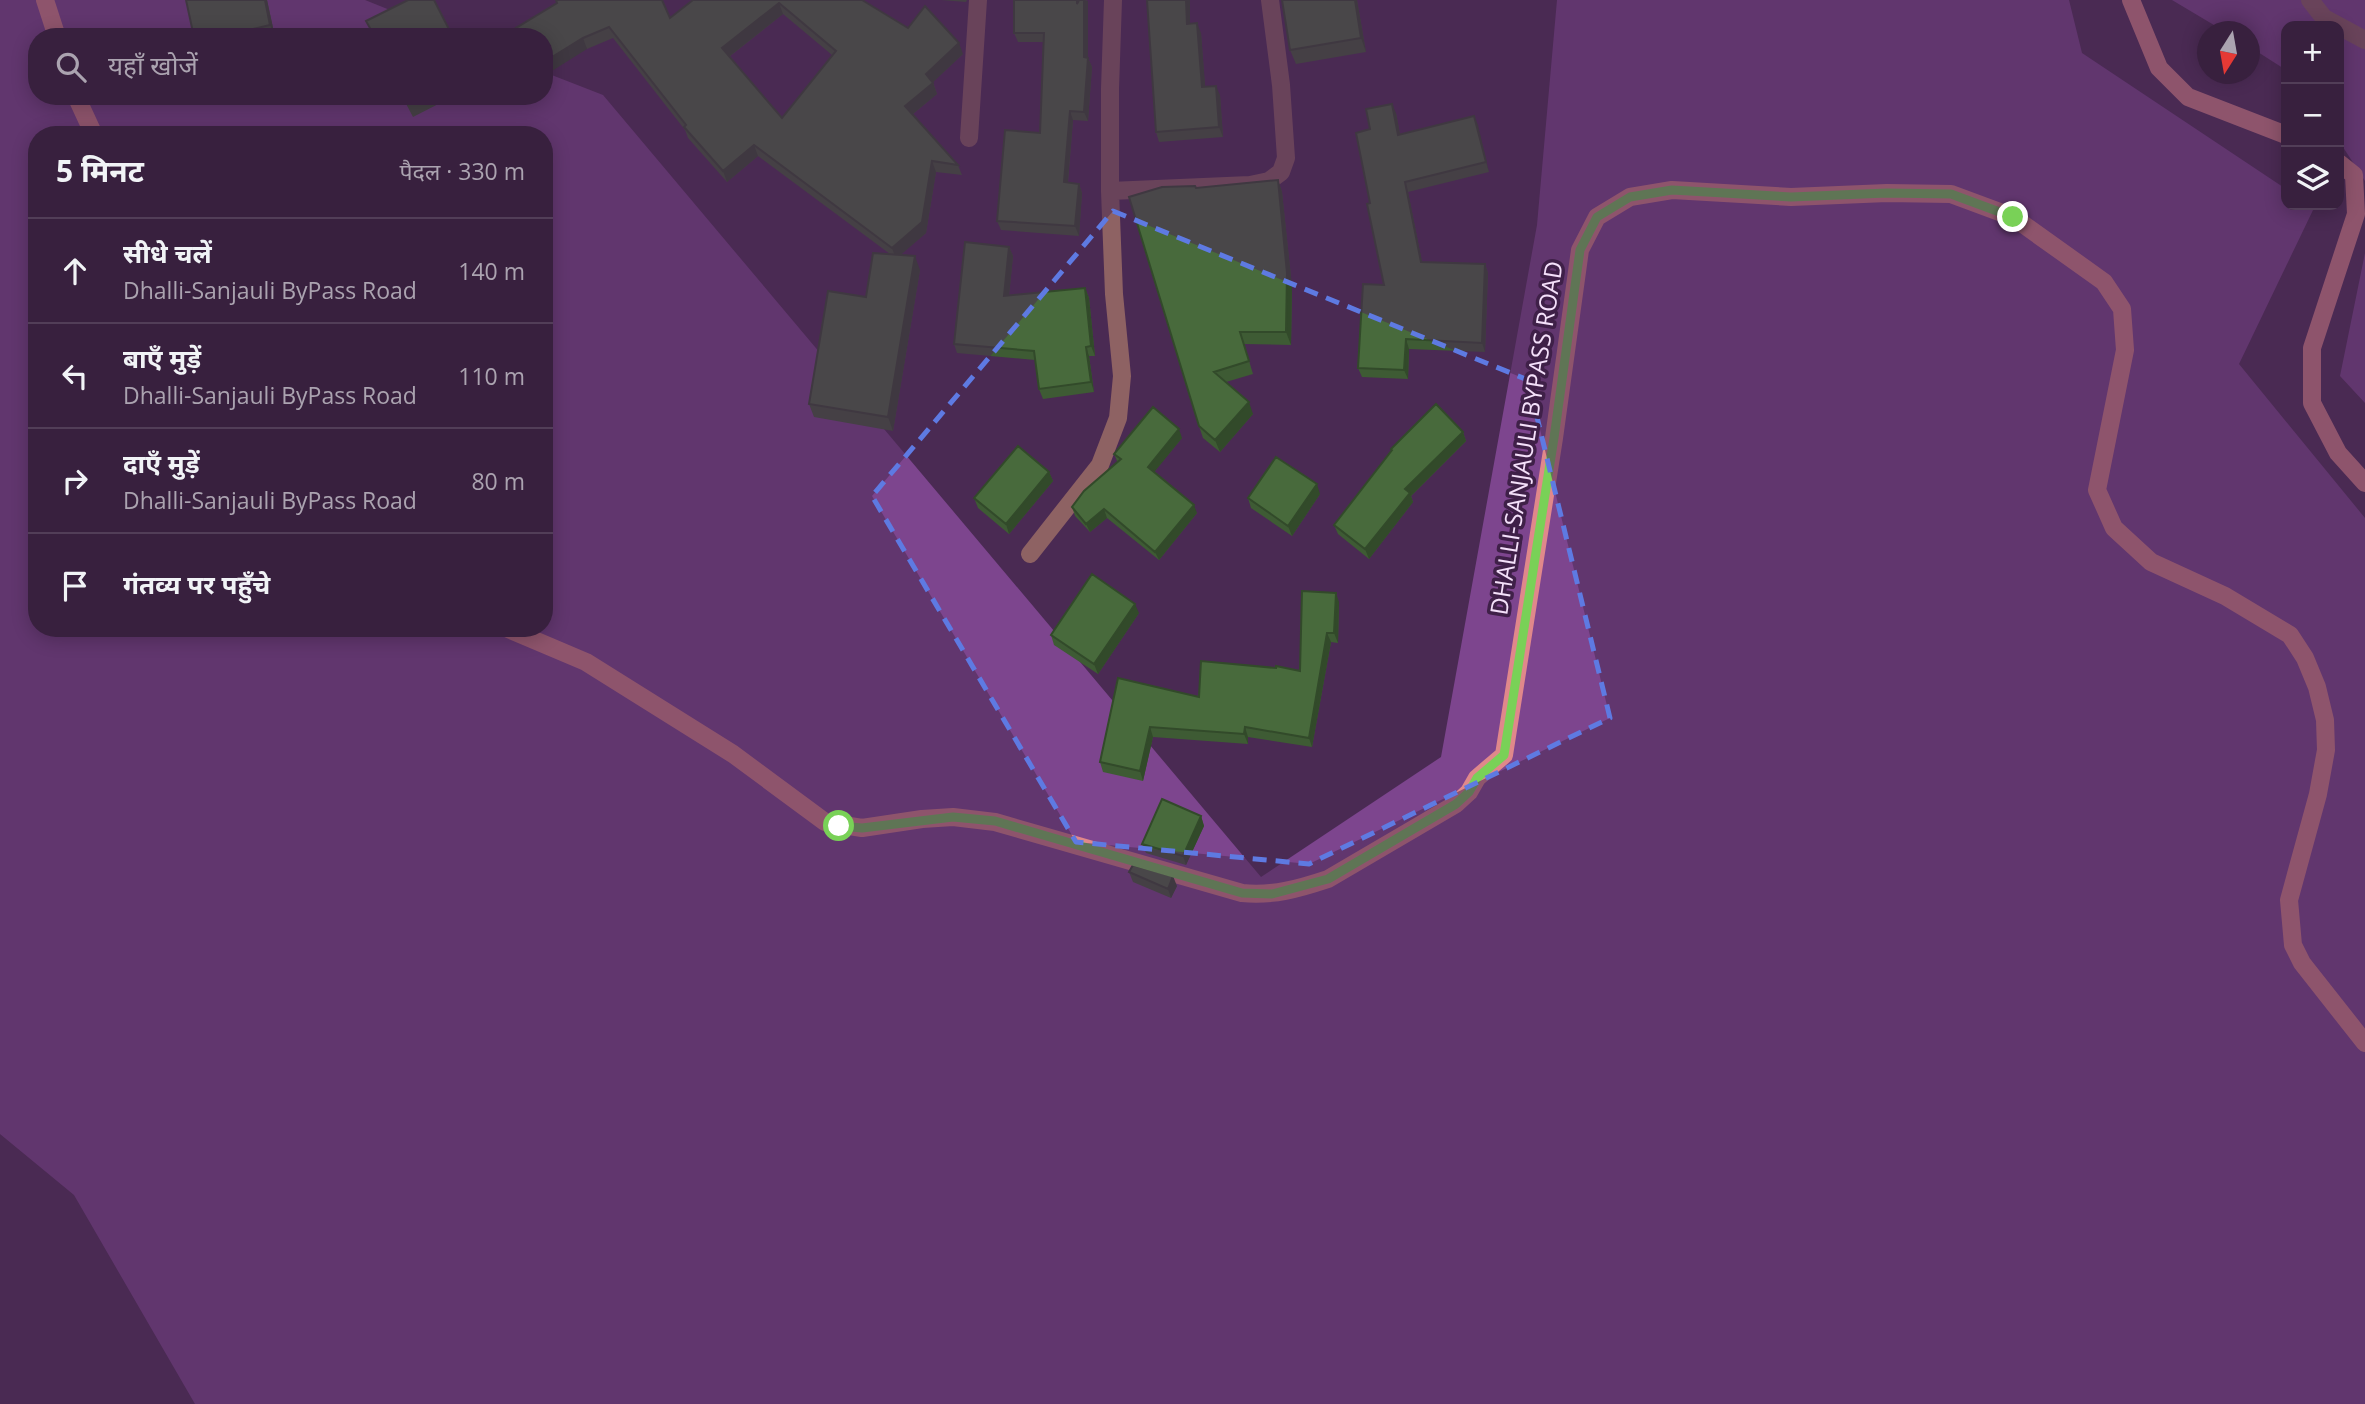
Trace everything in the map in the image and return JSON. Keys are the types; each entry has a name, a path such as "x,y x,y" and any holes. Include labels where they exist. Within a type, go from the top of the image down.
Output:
{"main road":[{"path":"45,0 54,28"},
{"path":"2131,0 2159,68 2188,97 2281,133"},
{"path":"80,105 90,126"},
{"path":"2344,167 2354,175 2356,214 2312,348 2312,403 2338,453 2365,483"},
{"name":"DHALLI-SANJAULI BYPASS ROAD","path":"527,637 586,662 733,754 824,822 862,828 953,817 995,821 1242,893 1272,894 1308,886 1328,879 1456,804 1469,792 1477,778 1504,755 1554,438 1580,250 1597,217 1630,197 1672,190 1791,197 1887,193 1951,194 2013,217 2104,282 2122,309 2125,350 2097,489 2114,528 2151,562 2225,596 2290,635 2305,658 2317,687 2325,720 2326,750 2318,793 2290,900 2292,945 2302,963 2365,1044"}],"street":[{"path":"969,138 978,0"},
{"path":"1030,554 1100,465 1118,418 1122,376 1114,294 1110,191 1113,0"},
{"path":"1110,191 1250,185 1269,181 1281,172 1286,158 1281,85 1270,0"},
{"path":"2310,0 2324,18 2365,40"}],"highlighted area":[{"path":"1113,211 1528,380 1610,718 1309,864 1076,842 872,496"}],"shaded area":[{"path":"0,0 365,0 435,28 28,28 28,105 553,105 553,76 603,95 1261,877 1441,757 1537,225 1557,0 2069,0 2082,53 2281,186 2281,210 2313,210 2239,364 2365,518 2365,1404 195,1404 74,1195 0,1134"},
{"path":"2172,0 2365,0 2365,181 2344,149 2344,21 2281,21 2281,67 2260,53 2260,21 2207,21"},
{"path":"2365,253 2365,403 2340,376"}],"building":[{"path":"186,0 265,0 270,25 257,28 192,28"},
{"path":"408,0 434,0 448,28 370,28 366,21"},
{"path":"556,0 662,0 670,18 693,0 862,0 908,28 925,6 959,43 926,74 933,83 905,106 958,165 932,161 922,222 892,248 754,145 723,171 684,127 686,125 609,27 583,38 553,56 553,28 516,28 557,3","holes":["779,3 836,51 782,118 722,48"]},
{"path":"1014,0 1077,0 1077,4 1079,0 1084,0 1084,57 1088,58 1084,112 1070,111 1064,182 1079,184 1075,226 997,221 1005,130 1040,133 1044,33 1014,33"},
{"path":"1147,0 1186,0 1187,24 1197,23 1202,87 1216,86 1219,127 1156,132"},
{"path":"1282,0 1355,0 1361,38 1290,50"},
{"path":"1392,104 1398,135 1474,116 1486,162 1405,182 1421,262 1485,264 1482,343 1406,339 1404,370 1358,368 1363,284 1384,285 1356,133 1370,129 1366,109"},
{"path":"1278,180 1287,273 1286,332 1240,332 1249,361 1214,372 1249,402 1215,440 1199,426 1129,197 1162,187 1196,188"},
{"path":"965,242 1009,247 1004,296 1085,288 1091,346 1086,347 1091,382 1039,389 1034,351 954,344"},
{"path":"873,253 915,256 888,417 809,404 828,291 866,297"},
{"path":"1436,404 1463,432 1405,489 1410,493 1365,549 1334,525 1391,449"},
{"path":"1153,407 1179,429 1148,467 1194,505 1155,552 1104,509 1086,524 1072,507 1084,491 1121,459 1114,454"},
{"path":"1018,446 1049,472 1006,524 974,498"},
{"path":"1276,457 1317,484 1288,526 1248,498"},
{"path":"1092,574 1135,604 1094,664 1051,635"},
{"path":"1302,591 1336,593 1334,633 1327,633 1309,738 1245,727 1244,734 1150,727 1140,771 1100,762 1118,678 1199,697 1201,661 1276,666 1300,671"},
{"path":"1162,799 1201,816 1183,856 1142,844"},
{"path":"1133,865 1173,876 1168,889 1129,872"}],"route":[{"path":"839,826 862,828 953,817 995,821 1086,850 1242,893 1261,895 1287,892 1328,879 1456,804 1469,792 1477,778 1504,755 1554,438 1580,250 1597,217 1630,197 1672,190 1791,197 1887,193 1951,194 2013,217"}]}
